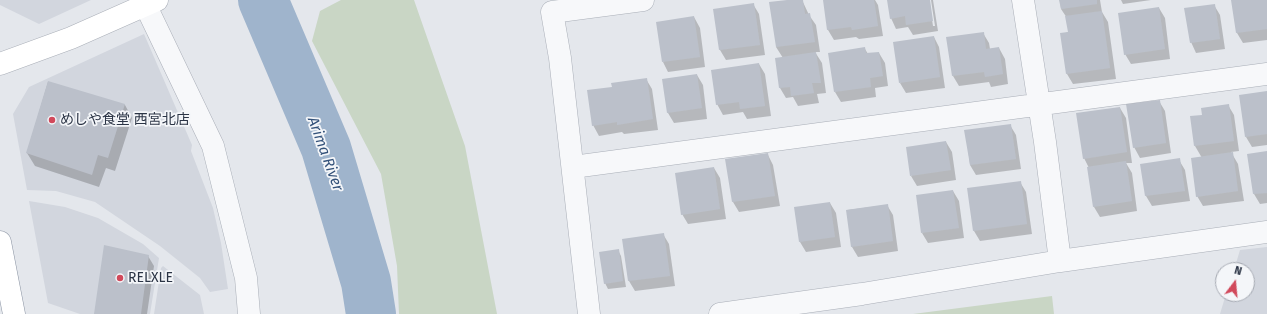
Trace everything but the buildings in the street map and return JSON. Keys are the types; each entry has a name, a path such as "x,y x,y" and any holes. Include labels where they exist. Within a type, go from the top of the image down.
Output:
{"main road":[{"path":"0,64 71,38 148,2"},
{"path":"0,242 14,314"}],"street":[{"path":"589,314 560,58 552,12 643,0"},
{"path":"1023,0 1039,104 1060,261"},
{"path":"148,2 213,146 246,278 249,314"},
{"path":"573,166 1267,74"},
{"path":"720,314 862,294 1060,261 1267,232"}],"shaded area":[{"path":"0,0 91,0 39,24 0,5"},
{"path":"144,34 192,145 191,151 213,208 221,243 228,289 210,292 200,278 160,246 95,202 56,191 27,190 13,114 29,87"},
{"path":"29,201 65,207 98,218 143,244 159,258 150,314 80,314 48,303"},
{"path":"1267,247 1267,314 1220,314 1224,302 1255,302 1255,262 1236,262 1240,250"},
{"path":"163,266 200,295 204,314 154,314 161,268"}],"green space":[{"path":"341,0 414,0 465,146 497,314 399,314 397,266 381,174 312,41 320,11"},
{"path":"1052,296 1054,314 913,314"}],"waterway":[{"name":"Arima River","path":"263,0 326,148 366,282 371,314"}],"place":[{"name":"めしや食堂 西宮北店","path":"52,120"},
{"name":"RELXLE","path":"120,278"}]}
